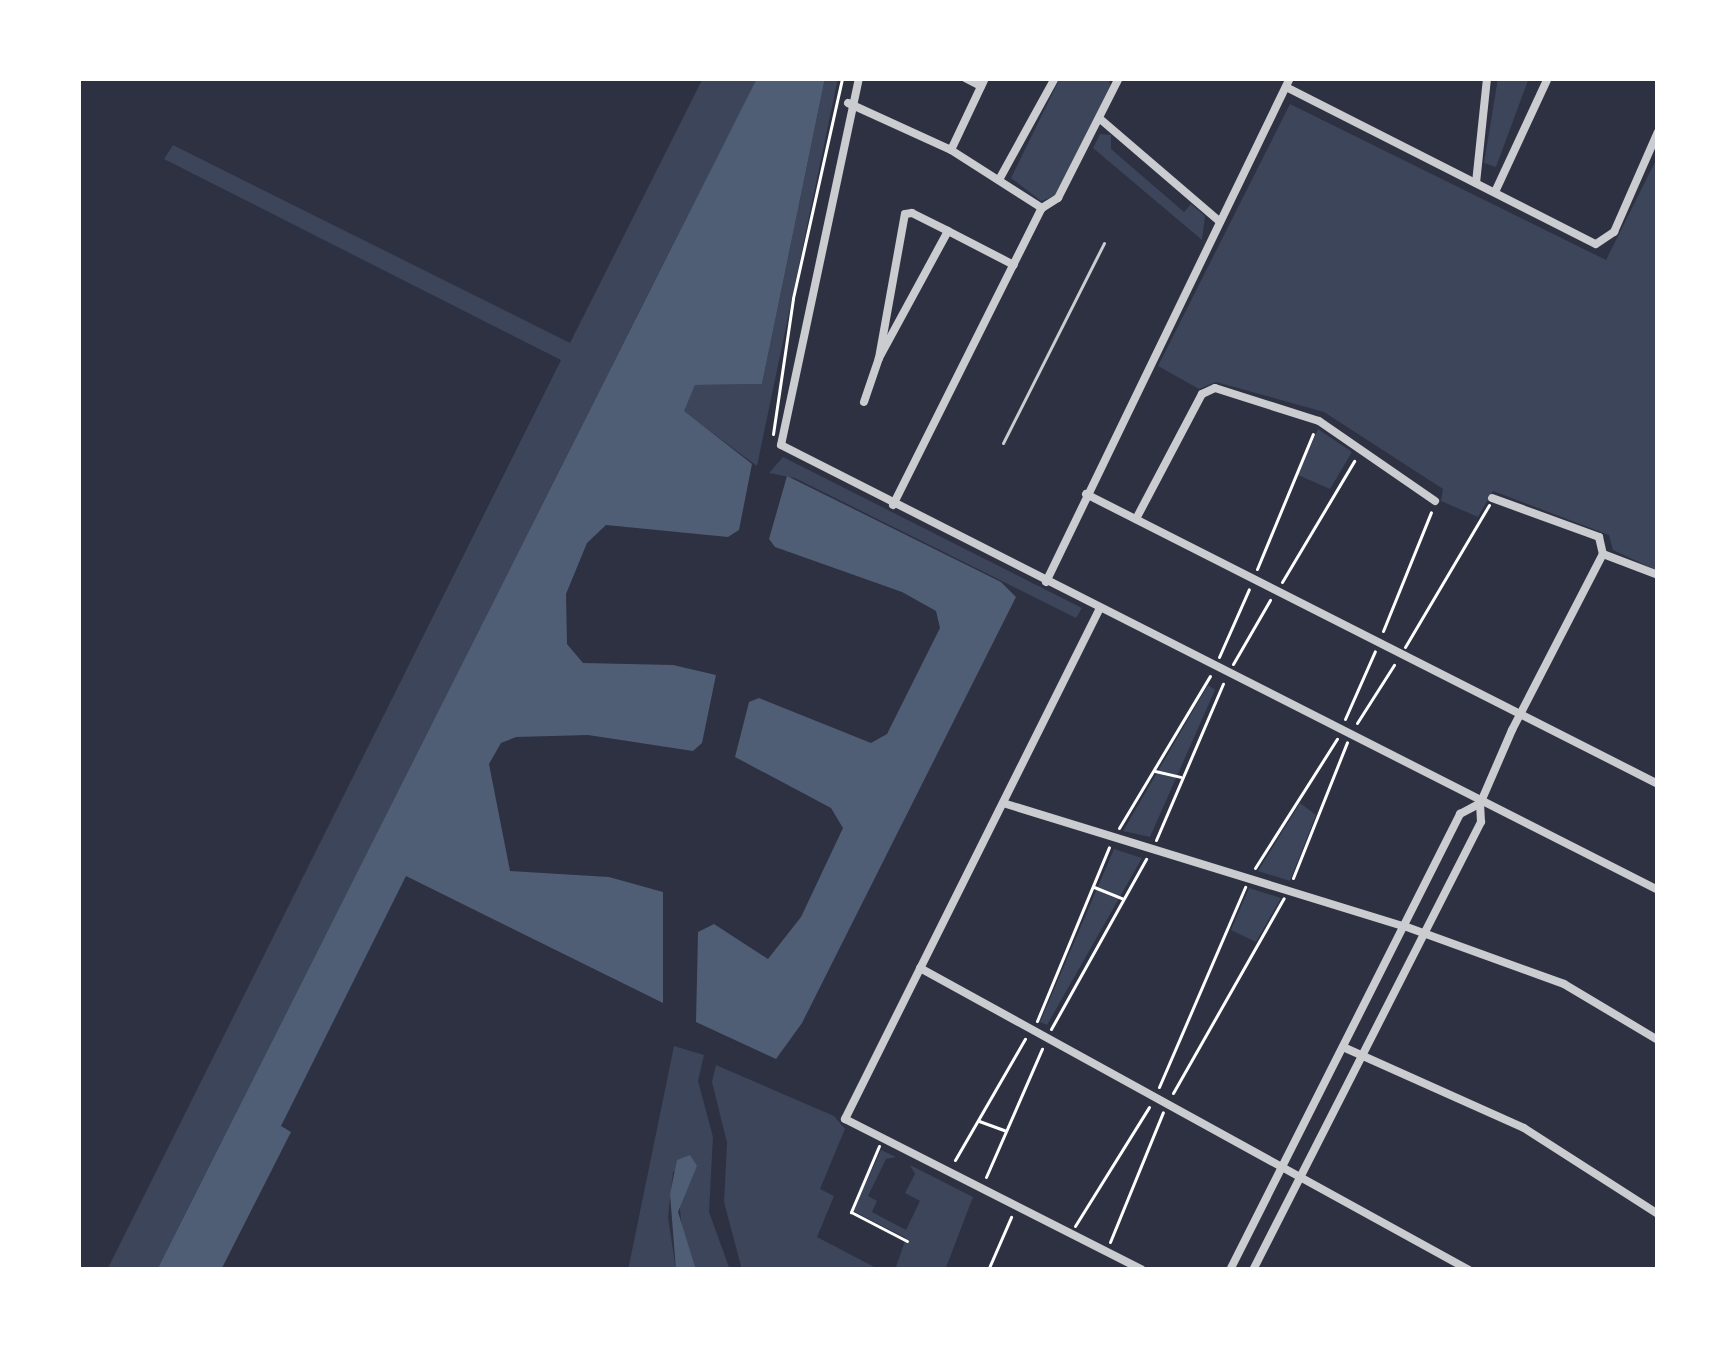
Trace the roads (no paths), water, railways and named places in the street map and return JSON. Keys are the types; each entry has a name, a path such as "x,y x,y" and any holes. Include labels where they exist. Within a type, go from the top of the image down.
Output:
{"street":[{"path":"859,78 848,103 781,446 1480,804 1658,890"},
{"path":"951,150 983,82 965,78"},
{"path":"1000,178 1055,78"},
{"path":"893,505 1042,208 1058,198 1119,78"},
{"path":"1476,183 1487,78"},
{"path":"1495,192 1548,78"},
{"path":"1046,582 1288,83 1476,183 1604,243 1658,132"},
{"path":"848,103 951,150 1042,208"},
{"path":"1099,118 1218,220"},
{"path":"879,358 901,220 911,213 1014,265"},
{"path":"864,402 879,358 948,231"},
{"path":"1136,520 1208,389 1319,421 1436,501"},
{"path":"1086,494 1658,784"},
{"path":"1253,1270 1481,822 1480,804 1603,554 1599,537 1492,499"},
{"path":"1603,554 1658,575"},
{"path":"1099,610 845,1119 1142,1270"},
{"path":"1003,803 1404,926 1564,984 1658,1040"},
{"path":"1230,1270 1460,814 1480,804"},
{"path":"920,968 1469,1270"},
{"path":"1343,1047 1524,1128 1658,1214"}],"lane":[{"path":"1003,443 1104,243"}]}
